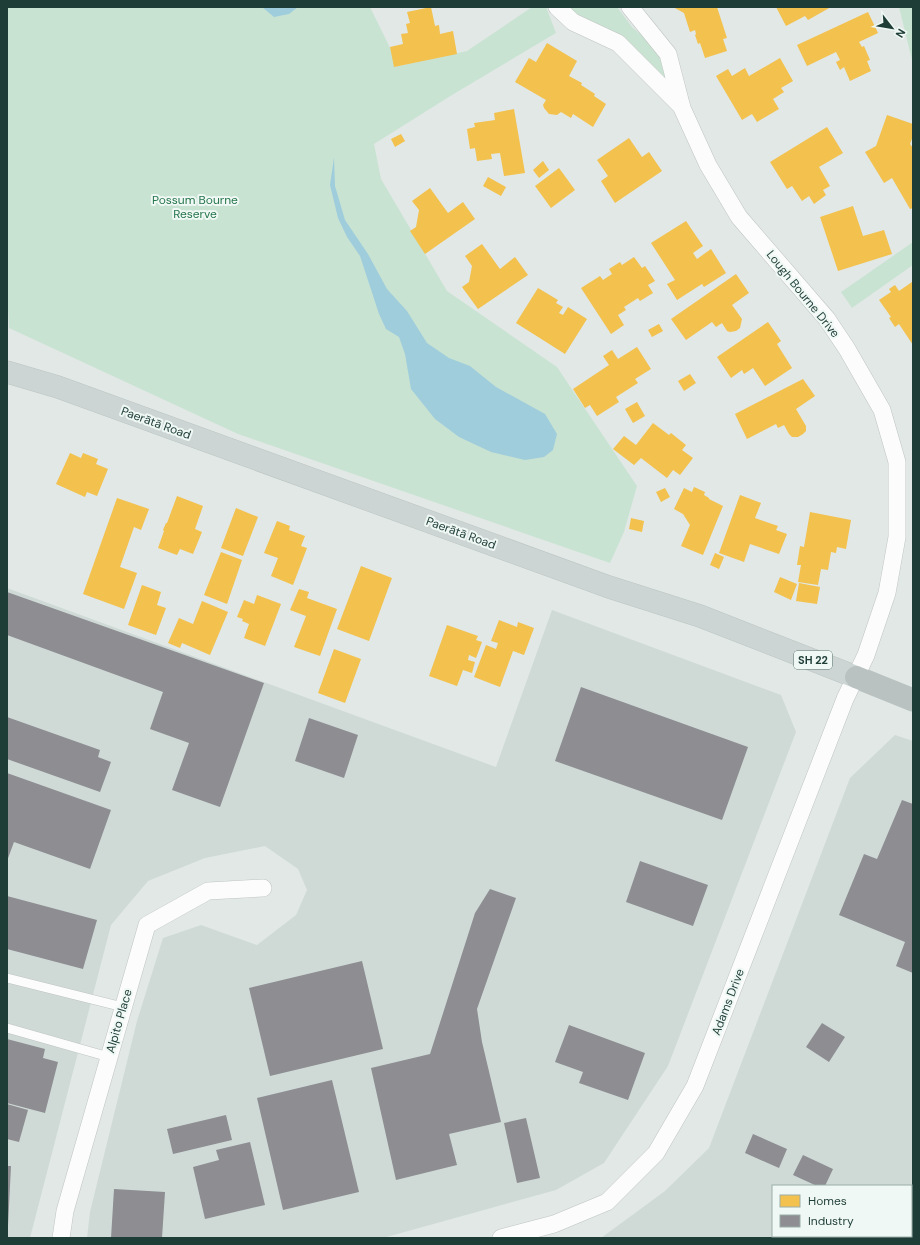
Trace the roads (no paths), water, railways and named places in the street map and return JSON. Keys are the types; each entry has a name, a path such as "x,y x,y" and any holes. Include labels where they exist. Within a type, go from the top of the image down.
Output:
{"highway":[{"name":"Paerātā Road","path":"856,677 913,700"}],"main road":[{"name":"Paerātā Road","path":"7,372 58,387 609,587 700,616 856,677"}],"street":[{"name":"Lough Bourne Drive","path":"557,7 573,22 618,43 682,108"},
{"name":"Lough Bourne Drive","path":"630,7 668,54 682,108 708,165 739,217 827,319 847,349 882,410 897,462 897,537 887,593 866,655 856,677"},
{"name":"Adams Drive","path":"501,1238 554,1224 607,1202 656,1154 695,1086 845,699 856,677"},
{"name":"Alpito Place","path":"61,1238 65,1211 147,925 208,891 263,888"}],"lane":[{"path":"7,978 123,1007"},
{"path":"7,1028 109,1058"}],"water":[{"path":"262,7 298,7 289,14 274,17"},
{"path":"334,157 335,186 345,220 368,254 387,289 407,311 427,343 449,358 470,366 496,387 545,414 557,434 553,450 544,457 525,460 491,452 459,437 435,419 411,389 405,354 399,337 386,329 379,314 360,256 347,237 338,218 330,185"}],"park label":[{"name":"Possum Bourne Reserve","path":"195,207"}]}
